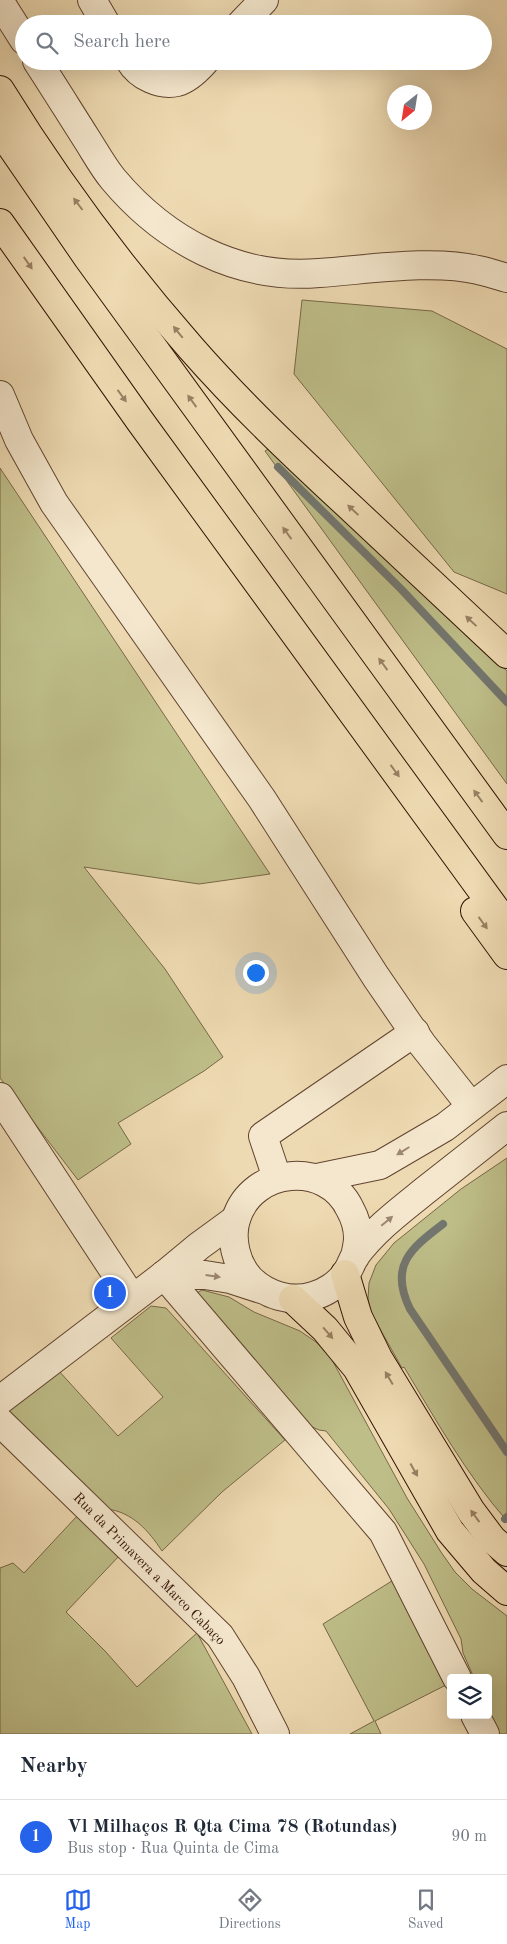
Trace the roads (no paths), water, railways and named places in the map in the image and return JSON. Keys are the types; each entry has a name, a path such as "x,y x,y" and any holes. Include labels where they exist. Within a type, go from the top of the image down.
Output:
{"highway":[{"path":"0,90 74,200 191,348 247,408 303,463 507,654"},
{"path":"0,130 93,266 507,835"},
{"path":"0,223 140,420 507,925"},
{"path":"140,420 373,771 507,956"},
{"path":"350,1266 358,1317 378,1358 471,1511 492,1539 507,1552"},
{"path":"293,1299 325,1329 357,1368 450,1531 484,1571 507,1591"}],"street":[{"path":"92,0 101,15"},
{"path":"250,15 264,0"},
{"path":"0,2 15,26"},
{"path":"43,70 112,178 140,209 168,232 197,249 234,264 282,274 432,266 477,269 507,278"},
{"path":"138,70 145,77 161,82 177,82 195,70"},
{"path":"0,396 20,440 54,503 262,799 376,977 422,1044 477,1102"},
{"path":"277,1178 263,1136 415,1032"},
{"path":"262,1289 240,1265 234,1242 236,1219 245,1201 259,1186 277,1178 297,1175 317,1178 380,1165 445,1127 507,1079"},
{"path":"0,1097 132,1298"},
{"path":"164,1275 205,1275 230,1278 277,1296 293,1299 319,1294 331,1288 382,1224 507,1126"},
{"path":"317,1178 334,1188 347,1202 355,1219 358,1238 350,1266"},
{"path":"0,1400 236,1219"},
{"path":"164,1275 384,1532 455,1674"},
{"name":"Rua da Primavera a Marco Cabaço","path":"0,1422 220,1636 246,1676 275,1734"},
{"path":"478,1719 485,1734"}],"waterway":[{"path":"278,467 401,589 507,702"},
{"path":"443,1224 421,1242 406,1260 402,1281 404,1294 410,1309 507,1452"}],"place":[{"name":"Vl Milhaços R Qta Cima 78 (Rotundas)","path":"110,1293"}]}
